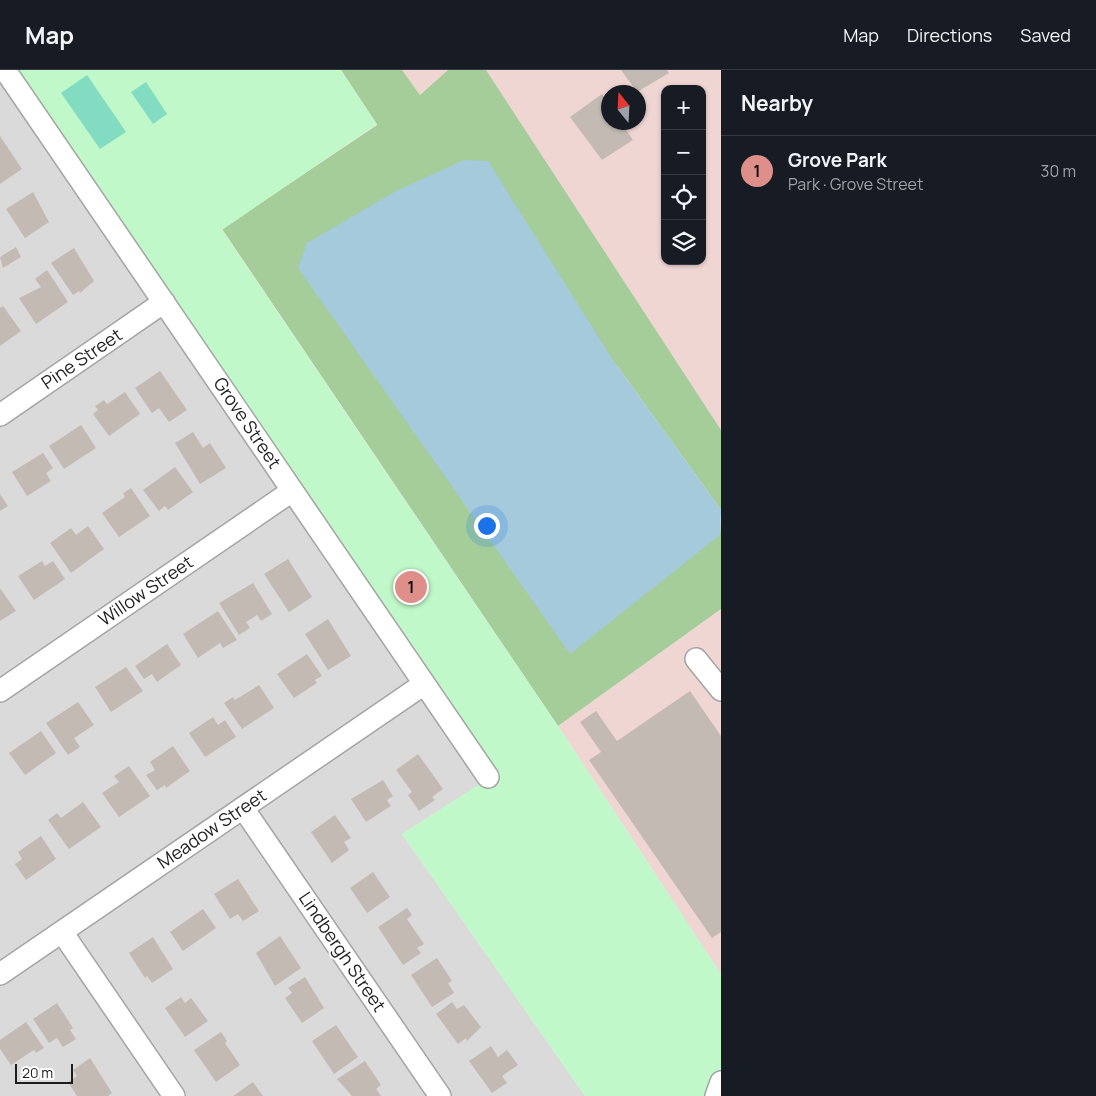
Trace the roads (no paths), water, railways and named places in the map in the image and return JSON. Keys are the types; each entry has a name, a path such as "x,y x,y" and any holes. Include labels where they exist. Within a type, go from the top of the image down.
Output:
{"street":[{"name":"Grove Street","path":"5,75 164,302 488,777"},
{"name":"Pine Street","path":"0,415 164,302"},
{"name":"Willow Street","path":"0,691 292,491"},
{"path":"696,659 721,690"},
{"name":"Meadow Street","path":"0,974 424,684"},
{"name":"Lindbergh Street","path":"243,808 440,1096"},
{"path":"62,932 174,1096"},
{"path":"716,1096 721,1082"}],"water":[{"path":"464,160 488,161 613,360 721,510 720,535 570,654 298,268 307,243 396,191"}],"place":[{"name":"Grove Park","path":"411,587"}]}
